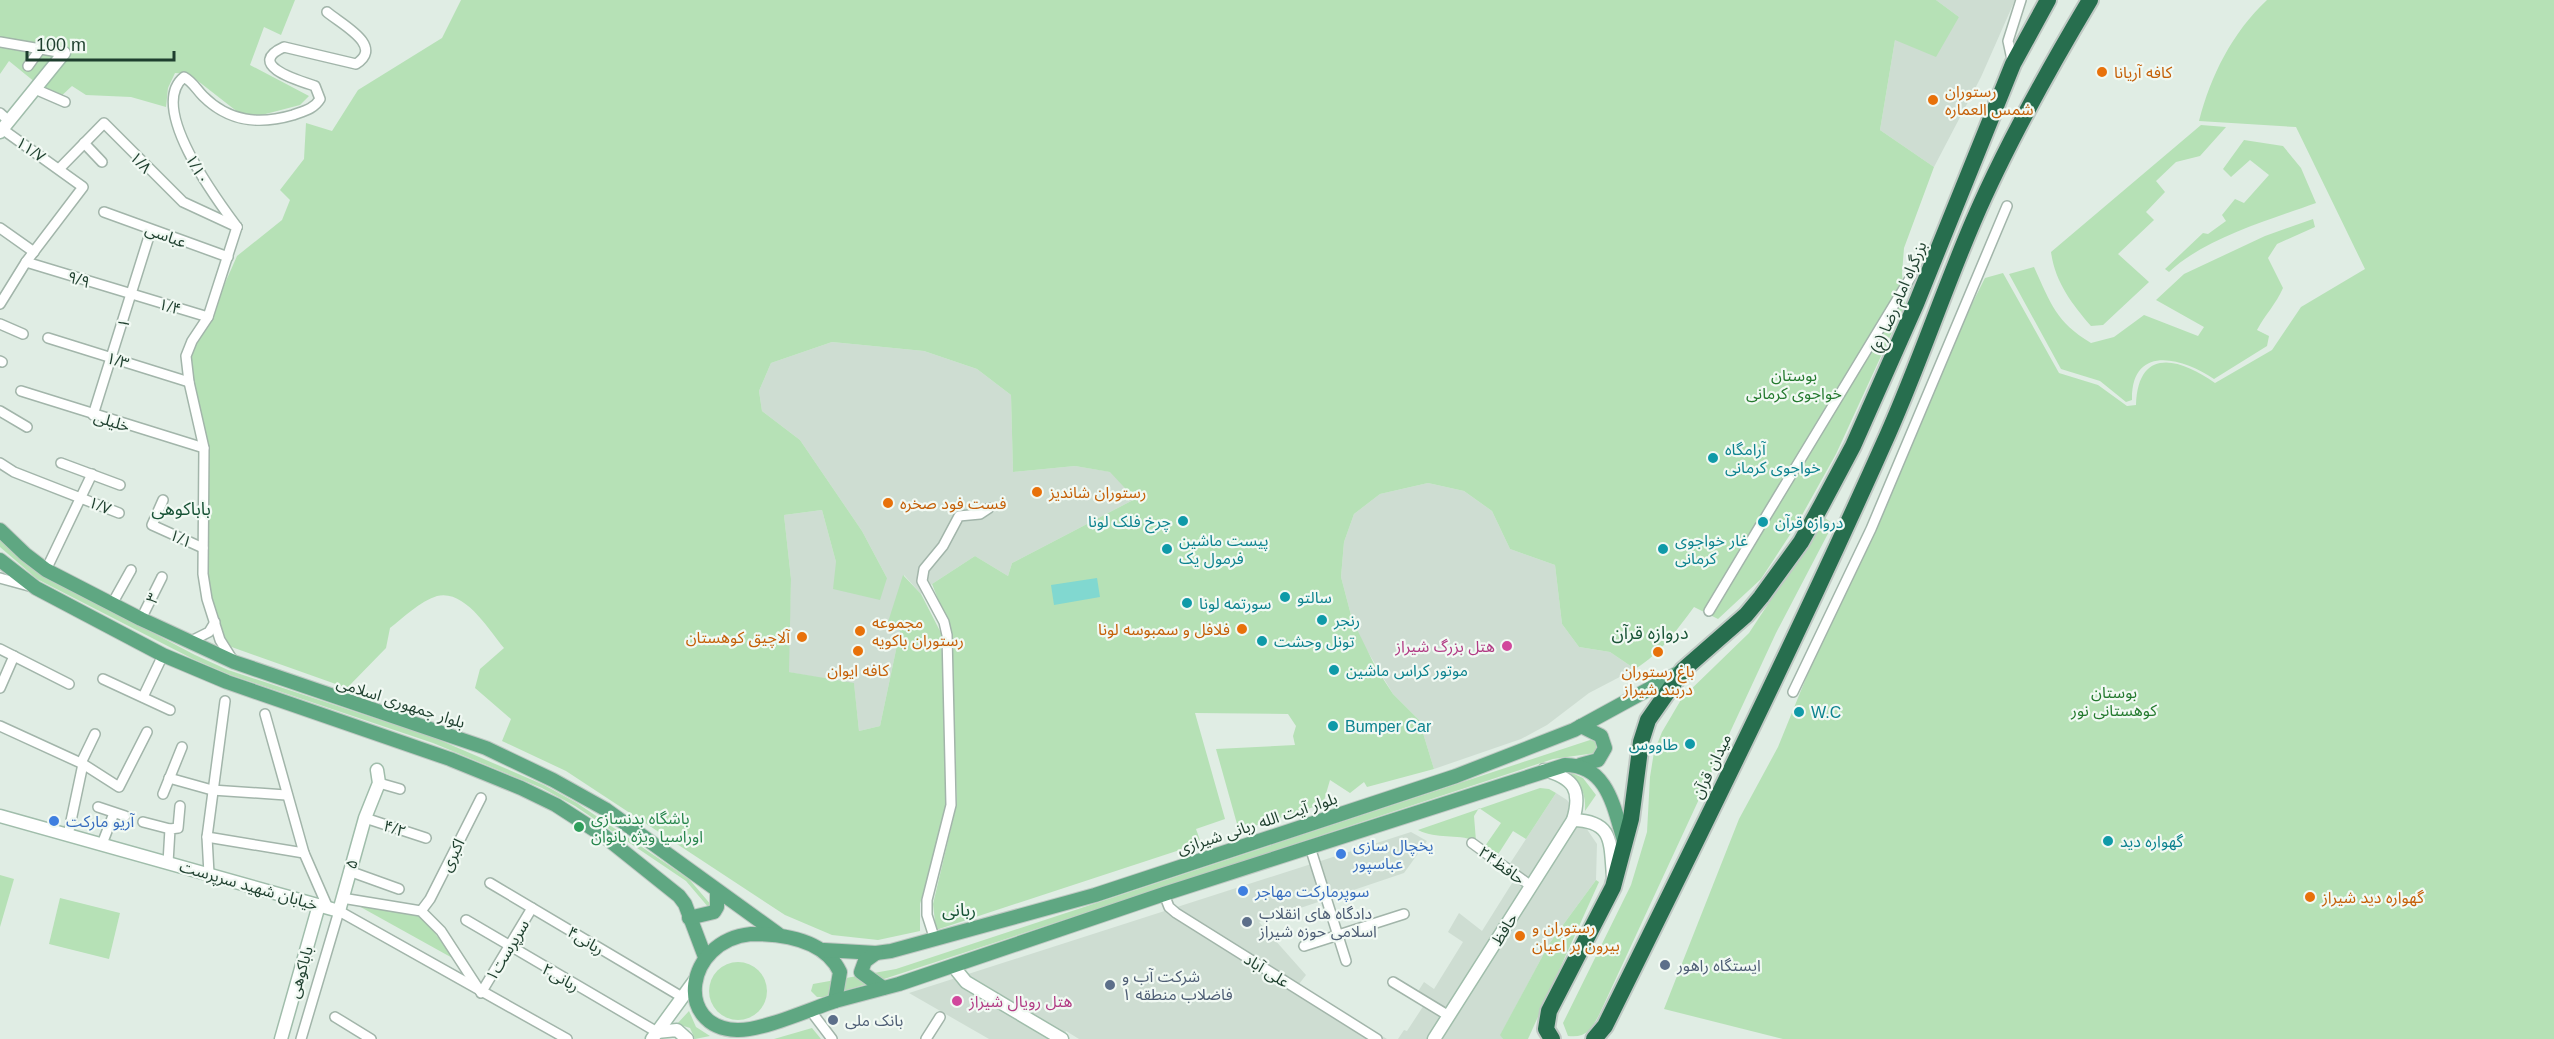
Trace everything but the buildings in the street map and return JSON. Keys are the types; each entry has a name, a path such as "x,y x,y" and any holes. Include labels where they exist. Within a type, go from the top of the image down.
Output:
{"highway":[{"name":"بزرگراه امام رضا (ع)","path":"1683,670 1731,629 1761,597 1801,542 1853,447 1916,304 2013,64 2048,0"},
{"name":"میدان قرآن","path":"1594,1039 1603,1033 1849,521 1901,406 1973,223 2042,80 2090,0"},
{"path":"1552,1039 1546,1029 1549,1011 1613,887 1625,844 1644,730 1654,710 1683,670"}],"main road":[{"name":"بلوار جمهوری اسلامی","path":"0,530 46,570 234,663 486,748 605,809 778,934"},
{"path":"0,560 36,588 163,654 227,682 450,759 556,805 622,850 679,896 705,957"},
{"name":"بلوار آیت الله ربانی شیرازی","path":"824,950 876,953 1095,895 1456,776 1581,726 1683,670"},
{"path":"835,1001 840,972 824,950 778,934 735,935 723,941 705,957 695,980 697,1000 708,1018 726,1029 748,1030 953,966 1164,894 1543,770 1598,760 1605,748 1601,736 1581,726"},
{"path":"1580,765 1594,772 1604,786 1625,844"},
{"path":"689,918 714,912 717,907 717,891"},
{"path":"876,953 865,961 861,972 883,988"},
{"path":"1540,1039 1549,1011"}],"street":[{"path":"2013,64 2007,41 2021,0"},
{"name":"۱/۱۰","path":"237,227 196,168 183,139 173,104 174,91 184,77 191,81 204,97 225,112 245,121 257,122 283,118 311,108 320,99 315,86 275,71 271,65 272,57 275,51 284,47 356,64 364,59 367,52 360,36 327,12"},
{"path":"0,42 64,53 3,123"},
{"path":"28,66 41,48"},
{"path":"35,89 65,102"},
{"name":"۱۱/۷","path":"3,123 83,187 34,252"},
{"name":"۱/۸","path":"60,168 104,123 183,202 237,227"},
{"path":"84,143 102,162"},
{"path":"1793,692 1871,529 2007,206"},
{"name":"عباسی","path":"104,212 228,257"},
{"path":"234,663 220,640 207,599 203,548 204,448 189,382 186,356 192,341 208,317 237,227"},
{"path":"0,228 34,252 0,304"},
{"name":"۱","path":"93,415 151,230"},
{"name":"۹/۹","path":"26,262 132,295"},
{"path":"1709,611 1912,275"},
{"name":"۱/۴","path":"132,295 208,317"},
{"path":"0,324 23,334"},
{"name":"۱/۳","path":"48,338 189,382"},
{"name":"خلیلی","path":"21,391 204,448"},
{"path":"0,411 27,427"},
{"name":"۱/۷","path":"0,463 14,472 119,513"},
{"path":"61,463 120,485"},
{"path":"46,570 92,474"},
{"name":"۱/۱","path":"163,500 152,525 203,548"},
{"path":"935,939 927,915 927,900 951,805 947,635 944,622 922,581 924,569 943,546 959,516 980,514 989,508"},
{"path":"112,604 131,570"},
{"name":"۳","path":"141,619 162,577"},
{"path":"0,579 36,588"},
{"path":"190,641 209,632 215,622"},
{"path":"0,649 69,684"},
{"path":"144,698 163,654"},
{"path":"0,688 14,656"},
{"path":"103,679 170,710"},
{"path":"209,874 207,837 225,701"},
{"path":"265,714 304,853 328,908 301,1039"},
{"path":"0,726 82,764 119,787 147,732"},
{"path":"68,835 82,764 95,734"},
{"path":"163,794 182,747"},
{"path":"377,770 379,783 400,789"},
{"path":"1543,770 1558,774 1573,786 1578,804 1573,820 1594,821 1606,833 1613,887"},
{"path":"169,778 212,790 286,795"},
{"name":"۵","path":"328,908 342,898 365,818 379,783"},
{"name":"اکبری","path":"421,910 430,899 481,798"},
{"path":"143,822 170,829 178,828 180,806"},
{"path":"98,807 125,816"},
{"path":"102,844 114,813"},
{"name":"خیابان شهید سرپرست","path":"0,816 328,908 567,1039"},
{"name":"۴/۲","path":"365,818 426,838"},
{"name":"حافظ","path":"1434,1039 1573,820"},
{"path":"168,863 170,829"},
{"path":"207,837 304,853"},
{"name":"حافظ۲۴","path":"1472,843 1531,886"},
{"path":"1311,847 1346,961"},
{"path":"349,872 399,889"},
{"name":"ربانی۴","path":"490,883 682,997"},
{"name":"علی آباد","path":"1164,894 1169,907 1176,913 1377,1039"},
{"name":"خیابان شهید سرپرست","path":"342,898 421,910 441,931 482,993"},
{"name":"باباکوهی","path":"281,1039 328,908"},
{"name":"سرپرست۱","path":"482,993 532,908"},
{"path":"1304,946 1404,914"},
{"name":"ربانی۲","path":"466,920 654,1036"},
{"path":"953,966 966,982 1062,1039"},
{"path":"654,1036 695,980"},
{"path":"1393,981 1449,1016"},
{"path":"810,1010 832,1039"},
{"path":"335,1017 371,1039"},
{"path":"926,1039 940,1017"},
{"path":"654,1036 669,1029 677,1030 687,1039"},
{"path":"730,1039 748,1030"}],"shaded area":[{"path":"1936,0 2015,0 1981,77 1934,167 1880,130 1895,40 1959,17"},
{"path":"832,342 924,351 977,369 1011,395 1013,472 1075,466 1111,472 1135,499 1012,563 1008,576 975,556 932,584 921,594 904,575 900,631 880,726 859,731 854,684 788,672 791,579 784,515 822,510 836,562 887,578 862,531 800,440 762,411 759,391 771,363"},
{"path":"1428,483 1464,491 1492,511 1510,549 1555,565 1562,624 1579,647 1610,652 1635,669 1589,693 1547,725 1521,739 1434,769 1419,720 1393,694 1365,647 1352,619 1341,577 1344,542 1354,514 1380,494"},
{"path":"1556,793 1567,800 1597,844 1596,880 1549,944 1501,1034 1503,1039 1398,1039 1404,1030 1407,1031 1424,1005 1417,993 1424,982 1434,989 1463,942 1448,932 1459,913 1482,931 1514,880 1509,865"},
{"path":"1411,832 1427,841 1404,873 1259,922 1306,975 1299,984 1387,1039 1079,1039 1066,1031 1061,1039 989,1039 909,993"}],"green space":[{"path":"0,0 295,0 281,35 264,27 250,65 309,96 300,105 254,117 239,113 189,74 175,73 168,88 166,107 131,97 86,95 72,86 57,100 9,61 0,74"},
{"name":"بوستان خواجوی کرمانی","path":"461,0 1936,0 1959,17 1936,57 1895,40 1880,130 1934,167 1904,248 1902,274 1905,304 1836,454 1797,524 1761,579 1718,619 1694,607 1660,649 1635,669 1610,652 1579,647 1562,624 1555,565 1510,549 1492,511 1464,491 1428,483 1380,494 1354,514 1344,542 1341,577 1352,619 1376,668 1393,694 1419,720 1434,769 1367,787 1364,782 1350,793 1330,780 1323,804 1239,831 1216,749 1295,745 1293,736 1296,726 1288,714 1195,713 1225,819 1196,829 1201,843 936,930 933,904 957,803 951,632 932,584 975,556 1008,576 1012,563 1135,499 1110,472 1075,466 1013,472 1011,395 977,369 924,351 832,342 771,363 759,391 762,411 800,440 862,531 887,578 880,600 833,589 836,562 822,510 784,515 791,579 789,672 854,683 859,731 880,726 900,631 888,622 903,575 921,594 941,633 947,790 945,819 920,904 920,931 878,940 832,935 785,915 566,771 502,741 511,719 475,688 480,669 504,648 484,622 467,605 457,599 447,595 437,596 406,615 390,628 386,648 347,688 226,645 202,570 203,526 209,470 185,371 193,344 207,324 237,256 282,220 290,200 280,190 304,159 306,123 332,131 358,90 442,38"},
{"name":"بوستان کوهستانی نور","path":"2267,0 2554,0 2554,1039 1783,1039 1664,1009 1739,819 1778,747 1900,447 1985,278 2003,273 2059,373 2098,385 2127,406 2136,405 2144,373 2163,362 2175,363 2188,368 2215,383 2272,350 2301,307 2365,269 2296,127 2199,121 2210,87 2224,56 2243,26"},
{"path":"2201,125 2226,127 2200,156 2176,162 2156,181 2165,192 2146,212 2154,220 2118,254 2149,282 2103,325 2091,326 2060,283 2051,252"},
{"path":"2244,140 2283,146 2301,168 2316,203 2238,231 2201,249 2169,272 2165,269 2203,233 2208,234 2226,221 2222,215 2235,199 2244,203 2269,175 2250,160 2231,177 2223,169"},
{"path":"2313,219 2315,227 2277,244 2268,258 2283,288 2257,330 2269,336 2267,346 2214,379 2188,365 2174,361 2161,360 2149,363 2140,370 2134,382 2132,400 2126,402 2100,381 2061,369 2009,274 2034,267 2050,302 2062,319 2091,343 2114,337 2144,315 2198,336 2204,327 2156,300 2184,274 2265,236"},
{"path":"1825,518 1833,524 1776,633 1599,1015 1587,1032 1579,1036 1568,1036 1563,1023 1631,885 1647,832 1650,777 1654,752 1662,732 1682,698 1749,633"},
{"path":"0,539 68,588 228,670 435,738 544,785 577,803 689,879 712,906 709,908 686,881 575,806 542,788 433,743 228,674 193,659 37,579 0,547"},
{"path":"1590,740 1598,742 1595,753 1553,759 884,979 823,997 817,997 811,991 813,984 896,969"},
{"path":"1570,772 1583,778 1596,795 1585,811 1582,790"},
{"path":"1540,788 1556,793 1526,839 1513,831 1497,856 1485,846 1501,823 1480,809"},
{"path":"1478,809 1474,816 1476,841 1461,837 1433,835 1418,830"},
{"path":"0,875 14,879 0,927"},
{"path":"1596,880 1599,882 1528,1039 1503,1039 1500,1035 1549,944"},
{"path":"60,898 120,913 109,959 49,944"},
{"path":"357,905 419,913 456,960"},
{"path":"738,962 749,964 762,975 767,991 765,1002 754,1015 738,1020 727,1018 714,1007 709,991 711,980 722,967"},
{"path":"689,1011 696,1027 710,1036 695,1039 690,1028 677,1024"},
{"path":"812,1028 821,1039 774,1039"}],"water":[{"path":"1097,578 1100,597 1054,605 1051,585"}],"place":[{"name":"کافه آریانا","path":"2102,72"},
{"name":"رستوران شمس العماره","path":"1933,100"},
{"name":"آرامگاه خواجوی کرمانی","path":"1713,458"},
{"name":"رستوران شاندیز","path":"1037,492"},
{"name":"فست فود صخره","path":"888,503"},
{"name":"چرخ فلک لونا","path":"1183,521"},
{"name":"دروازه قرآن","path":"1763,522"},
{"name":"پیست ماشین فرمول یک","path":"1167,549"},
{"name":"غار خواجوی کرمانی","path":"1663,549"},
{"name":"سالتو","path":"1285,597"},
{"name":"سورتمه لونا","path":"1187,603"},
{"name":"رنجر","path":"1322,620"},
{"name":"فلافل و سمبوسه لونا","path":"1242,629"},
{"name":"مجموعه رستوران باکویه","path":"860,631"},
{"name":"آلاچیق کوهستان","path":"802,637"},
{"name":"تونل وحشت","path":"1262,641"},
{"name":"هتل بزرگ شیراز","path":"1507,646"},
{"name":"کافه ایوان","path":"858,651"},
{"name":"باغ رستوران دربند شیراز","path":"1658,652"},
{"name":"موتور کراس ماشین","path":"1334,670"},
{"name":"W.C","path":"1799,712"},
{"name":"Bumper Car","path":"1333,726"},
{"name":"طاووس","path":"1690,744"},
{"name":"آریو مارکت","path":"54,821"},
{"name":"باشگاه بدنسازی اوراسیا ویژه بانوان","path":"579,827"},
{"name":"گهواره دید","path":"2108,841"},
{"name":"یخچال سازی عباسپور","path":"1341,854"},
{"name":"سوپرمارکت مهاجر","path":"1243,891"},
{"name":"گهواره دید شیراز","path":"2310,897"},
{"name":"دادگاه های انقلاب اسلامی حوزه شیراز","path":"1247,922"},
{"name":"رستوران و بیرون بر اعيان","path":"1520,936"},
{"name":"ایستگاه راهور","path":"1665,965"},
{"name":"شرکت آب و فاضلاب منطقه ۱","path":"1110,985"},
{"name":"هتل رویال شیراز","path":"957,1001"},
{"name":"بانک ملی","path":"833,1020"}],"district":[{"name":"باباکوهی","path":"181,509"},
{"name":"دروازه قرآن","path":"1650,633"},
{"name":"ربانی","path":"959,910"}]}
